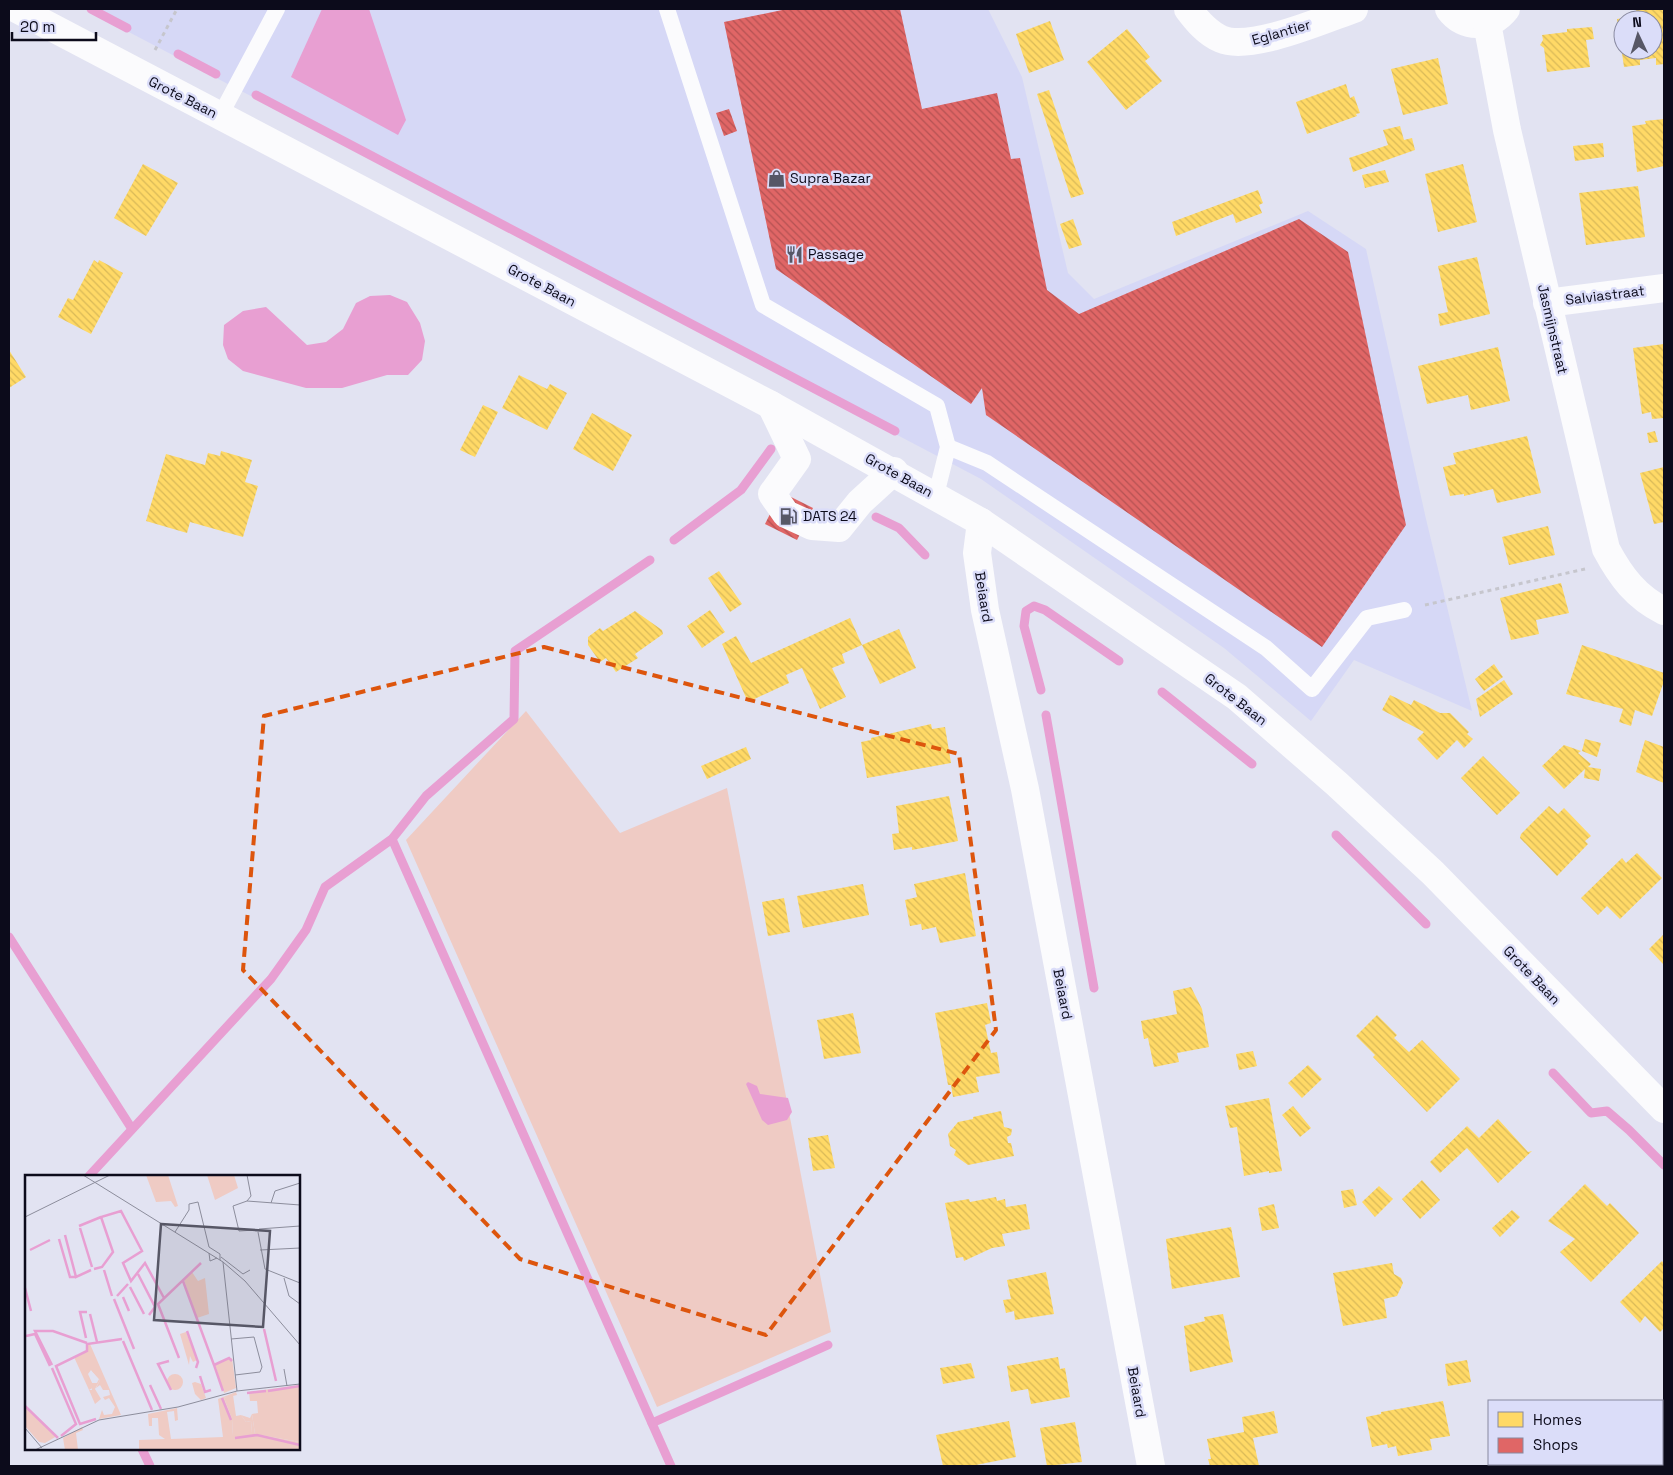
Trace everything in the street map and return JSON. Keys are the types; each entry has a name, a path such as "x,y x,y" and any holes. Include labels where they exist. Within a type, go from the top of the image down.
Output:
{"street":[{"name":"Grote Baan","path":"17,9 771,405 894,471 982,522 1237,697 1337,784 1432,873 1664,1109"},
{"name":"Eglantier","path":"1188,9 1203,27 1222,40 1245,42 1276,36 1354,9"},
{"path":"1450,9 1454,15 1471,24 1497,16"},
{"name":"Jasmijnstraat","path":"1497,16 1507,130 1606,549 1618,572 1633,591 1664,611"},
{"name":"Salviastraat","path":"1547,303 1664,288"},
{"path":"771,405 797,459 772,494 786,514 812,526 839,528 860,502 894,471"},
{"name":"Beiaard","path":"982,522 977,553 985,610 1025,788 1151,1466"}],"lane":[{"path":"220,116 277,9"},
{"path":"667,9 763,305 937,406 948,447 936,495"},
{"path":"948,447 987,462 1266,648 1312,689 1367,618 1404,610"}],"path":[{"path":"142,75 177,9"},
{"path":"1404,610 1579,571 1612,559"}],"highlighted area":[{"path":"544,647 959,754 996,1030 766,1335 520,1259 243,970 264,716"}],"shaded area":[{"path":"85,9 988,9 1022,77 1068,273 1094,299 1308,211 1366,249 1426,519 1472,711 1354,660 1311,721 1224,648 981,479"},
{"path":"322,9 369,9 406,120 398,135 291,77"},
{"path":"390,295 407,302 420,323 425,341 422,360 408,375 387,375 342,388 306,388 243,371 228,359 223,345 224,325 243,311 266,307 307,345 326,342 343,329 356,303 370,296"},
{"path":"526,711 620,833 727,788 831,1332 657,1407 406,840"},
{"path":"748,1082 757,1086 760,1094 788,1098 792,1112 787,1120 768,1125 762,1120 746,1084"}],"building: Homes":[{"path":"1664,9 1664,64 1656,65 1656,60 1663,60 1663,10 1636,10"},
{"path":"1050,21 1064,60 1029,73 1016,34"},
{"path":"1592,27 1594,39 1586,40 1590,67 1547,72 1544,48 1540,45 1543,40 1542,35 1567,32 1567,29"},
{"path":"1127,29 1150,57 1145,61 1162,81 1126,110 1087,62"},
{"path":"1438,58 1448,104 1403,115 1391,69"},
{"path":"1623,60 1640,60 1640,65 1624,67"},
{"path":"1346,84 1350,98 1354,96 1360,113 1356,114 1357,116 1307,134 1296,102"},
{"path":"1049,90 1084,194 1071,198 1037,94"},
{"path":"1664,119 1664,166 1637,172 1632,126 1646,124 1645,121"},
{"path":"1400,126 1404,140 1412,138 1415,150 1353,172 1349,158 1388,145 1383,130"},
{"path":"1603,143 1604,157 1575,161 1573,146"},
{"path":"143,164 178,183 146,236 114,218"},
{"path":"1463,164 1477,222 1438,232 1425,174"},
{"path":"1385,170 1389,182 1365,188 1362,175"},
{"path":"1638,186 1645,237 1586,245 1579,193"},
{"path":"1258,190 1263,203 1259,205 1262,213 1236,223 1233,214 1176,236 1172,222"},
{"path":"1073,219 1082,245 1069,249 1060,224"},
{"path":"1477,257 1490,314 1440,326 1438,314 1448,312 1438,266"},
{"path":"94,260 98,263 99,260 123,273 91,334 58,317 68,298 73,300"},
{"path":"1664,344 1664,418 1652,419 1651,412 1642,414 1633,348"},
{"path":"1498,347 1510,401 1471,410 1468,395 1427,404 1418,366"},
{"path":"9,350 26,377 9,388"},
{"path":"519,375 547,389 550,384 567,393 547,430 502,408"},
{"path":"483,405 498,412 475,457 460,450"},
{"path":"592,413 632,435 613,471 573,449"},
{"path":"1655,431 1658,442 1649,443 1647,433"},
{"path":"1527,436 1541,493 1497,503 1493,489 1464,496 1464,494 1450,496 1443,467 1456,464 1453,453"},
{"path":"221,451 252,460 245,482 258,486 243,537 190,522 187,533 146,521 166,454 205,465 208,453 220,456"},
{"path":"1664,467 1664,522 1654,524 1640,473"},
{"path":"1548,526 1555,555 1509,565 1502,537"},
{"path":"719,571 742,604 730,612 708,578"},
{"path":"1561,583 1569,613 1536,620 1539,634 1511,640 1500,598"},
{"path":"710,610 725,632 702,648 687,626"},
{"path":"635,611 662,630 663,634 635,654 638,658 616,672 606,658 600,662 588,645 588,637 600,628 603,631"},
{"path":"850,618 862,645 842,654 845,663 832,668 846,697 820,709 802,668 786,675 789,683 748,702 722,644 736,636 751,663"},
{"path":"899,629 916,668 880,684 862,645"},
{"path":"1582,645 1664,673 1664,681 1652,716 1635,710 1631,726 1619,722 1623,709 1566,694"},
{"path":"1494,664 1503,677 1484,691 1475,679"},
{"path":"1504,680 1513,694 1480,717 1476,699"},
{"path":"1390,695 1411,705 1414,700 1440,713 1450,713 1469,732 1467,734 1473,739 1464,748 1457,740 1437,760 1417,739 1424,732 1382,710"},
{"path":"931,724 932,729 945,727 951,763 867,778 861,742"},
{"path":"1585,739 1601,743 1597,757 1582,751"},
{"path":"1645,740 1664,747 1664,783 1636,772"},
{"path":"1564,745 1581,751 1578,753 1591,764 1588,767 1601,769 1599,781 1584,778 1585,769 1564,789 1542,766"},
{"path":"746,747 751,759 707,779 701,766"},
{"path":"1483,756 1520,793 1497,815 1461,778"},
{"path":"949,796 958,841 912,850 912,847 894,850 892,834 899,833 896,806"},
{"path":"1549,806 1558,814 1564,808 1591,836 1585,841 1588,844 1557,876 1520,838 1521,834"},
{"path":"1637,853 1662,878 1620,919 1607,906 1598,915 1581,898 1622,858 1626,863"},
{"path":"965,873 976,936 940,943 936,927 922,930 921,924 910,926 905,900 917,897 914,884"},
{"path":"863,884 869,915 803,928 797,896"},
{"path":"784,898 790,932 768,936 762,902"},
{"path":"1664,934 1664,965 1649,949"},
{"path":"1191,987 1202,1009 1209,1047 1177,1053 1179,1062 1154,1067 1148,1038 1144,1039 1141,1021 1177,1014 1173,991"},
{"path":"987,1003 991,1023 985,1025 991,1053 997,1052 1000,1073 976,1077 979,1092 953,1097 951,1085 948,1085 935,1013"},
{"path":"853,1013 861,1053 824,1059 817,1020"},
{"path":"1377,1015 1397,1035 1394,1038 1409,1052 1422,1040 1460,1079 1427,1112 1373,1057 1375,1055 1356,1036"},
{"path":"1253,1051 1257,1066 1239,1070 1236,1054"},
{"path":"1308,1065 1322,1079 1302,1098 1288,1083"},
{"path":"1269,1098 1282,1171 1269,1173 1269,1171 1244,1176 1237,1127 1230,1128 1225,1106"},
{"path":"1293,1106 1311,1128 1300,1137 1282,1115"},
{"path":"1001,1111 1004,1127 1012,1129 1011,1135 1007,1137 1008,1143 1011,1143 1014,1156 968,1165 954,1155 956,1150 950,1146 948,1134 958,1122"},
{"path":"1498,1119 1528,1152 1532,1151 1498,1183 1467,1148 1440,1173 1430,1162 1467,1126 1479,1138"},
{"path":"828,1135 835,1168 813,1171 808,1138"},
{"path":"1422,1180 1440,1200 1420,1219 1402,1199"},
{"path":"1585,1184 1607,1206 1610,1203 1639,1233 1591,1282 1560,1252 1575,1239 1548,1221"},
{"path":"1379,1186 1393,1199 1375,1217 1362,1202"},
{"path":"1353,1189 1357,1205 1344,1208 1341,1191"},
{"path":"996,1197 997,1201 1005,1199 1006,1207 1026,1204 1030,1229 1002,1234 1005,1246 992,1248 964,1261 963,1257 956,1258 945,1203 969,1199 970,1202"},
{"path":"1274,1204 1279,1228 1262,1231 1258,1208"},
{"path":"1512,1210 1520,1217 1500,1237 1492,1228"},
{"path":"1231,1227 1240,1277 1172,1289 1166,1239"},
{"path":"1662,1261 1664,1264 1664,1328 1660,1332 1645,1316 1640,1323 1620,1302"},
{"path":"1392,1263 1394,1274 1401,1278 1403,1283 1397,1296 1384,1299 1387,1318 1343,1326 1333,1273"},
{"path":"1046,1272 1054,1314 1015,1320 1014,1311 1006,1313 1003,1300 1011,1299 1007,1280"},
{"path":"1223,1314 1233,1362 1190,1372 1184,1326 1205,1321 1204,1317"},
{"path":"1058,1357 1060,1369 1065,1368 1070,1397 1031,1404 1028,1389 1011,1392 1007,1366"},
{"path":"1467,1360 1471,1382 1448,1386 1445,1364"},
{"path":"971,1363 975,1378 943,1384 940,1368"},
{"path":"1443,1401 1450,1436 1430,1439 1432,1450 1398,1456 1396,1446 1388,1448 1387,1444 1372,1447 1366,1417 1381,1414 1381,1412"},
{"path":"1274,1411 1278,1433 1253,1438 1259,1466 1210,1466 1208,1459 1211,1459 1207,1439 1244,1432 1242,1417"},
{"path":"1009,1421 1016,1457 971,1466 943,1466 936,1435"},
{"path":"1075,1422 1082,1462 1047,1466 1040,1428"},
{"path":"1614,1465 1647,1465 1646,1466"}],"building: Shops":[{"path":"787,9 900,9 922,109 997,93 1011,159 1020,158 1047,290 1079,314 1299,219 1348,252 1406,525 1322,647 986,415 982,388 971,404 776,269 724,22"},
{"path":"729,109 737,131 724,136 716,113"},
{"name":"DATS 24","path":"781,492 813,508 797,540 765,524"}],"waterway":[{"path":"91,9 127,28"},
{"path":"178,54 216,74"},
{"path":"256,95 895,431"},
{"path":"674,540 741,490 771,449"},
{"path":"876,517 899,528 925,555"},
{"path":"90,1175 271,979 306,930 325,887 392,839 426,796 514,719 515,651 650,560"},
{"path":"1041,690 1024,626 1026,611 1034,606 1045,610 1119,661"},
{"path":"1162,692 1252,764"},
{"path":"1046,715 1094,988"},
{"path":"1336,835 1426,924"},
{"path":"392,839 671,1466"},
{"path":"9,937 132,1129"},
{"path":"1553,1073 1591,1113 1607,1111 1664,1165"},
{"path":"652,1423 828,1345"},
{"path":"142,1450 150,1466"}],"place":[{"name":"Supra Bazar","path":"776,178"},
{"name":"Passage","path":"794,254"},
{"name":"DATS 24","path":"789,516"}]}
